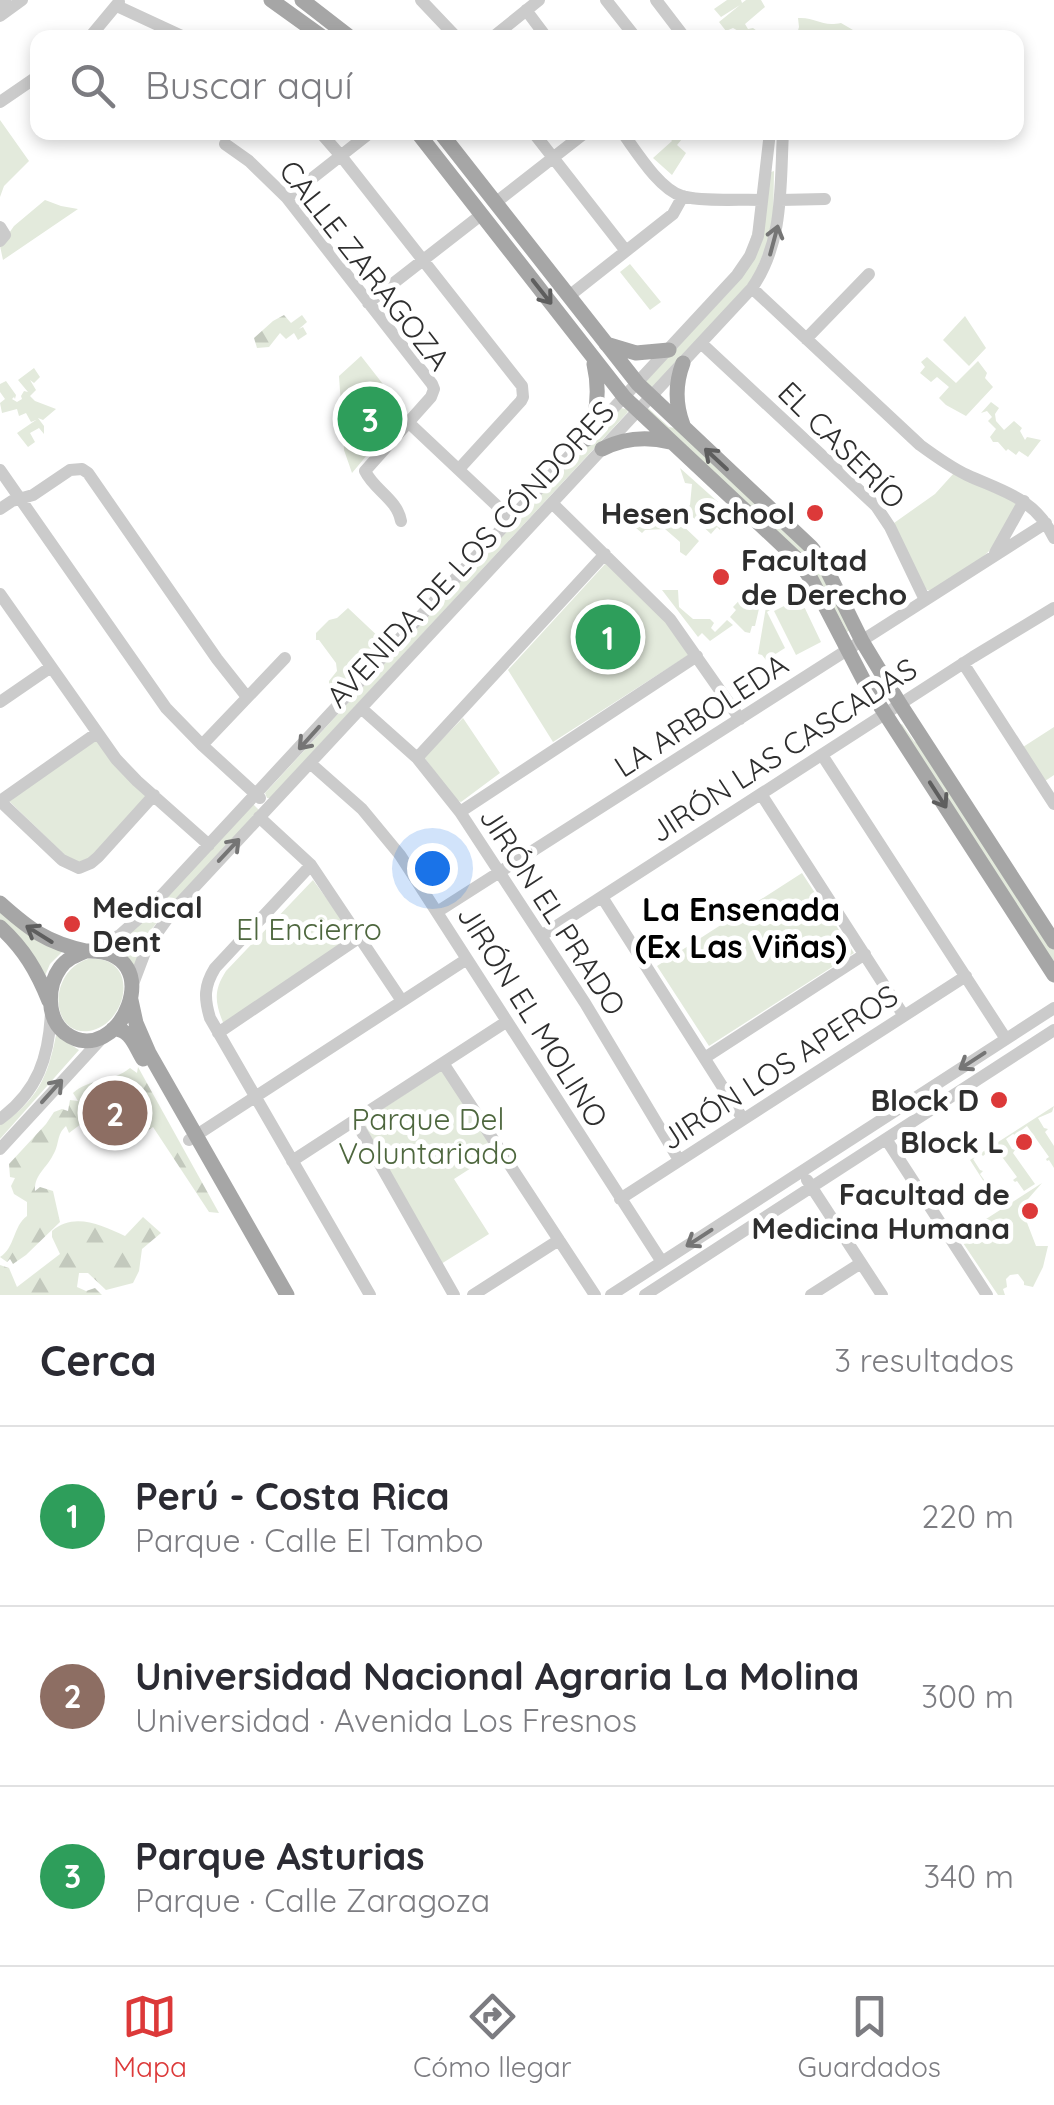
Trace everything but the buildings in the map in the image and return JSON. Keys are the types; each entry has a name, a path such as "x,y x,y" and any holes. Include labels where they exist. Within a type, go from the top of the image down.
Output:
{"main road":[{"path":"271,0 313,30"},
{"path":"302,0 322,5 344,30"},
{"path":"423,140 637,411 798,560 1049,922 1054,942"},
{"path":"446,140 638,384 824,562 854,646 885,714 1054,975"},
{"path":"440,162 454,150"},
{"path":"517,260 531,249"},
{"path":"596,362 611,351 669,350"},
{"path":"588,438 598,399 596,362"},
{"path":"683,362 676,391 684,429"},
{"path":"602,448 634,438 670,442"},
{"path":"0,903 44,938 102,952 118,959 128,972 136,1022 149,1053 276,1295"},
{"path":"0,926 32,962 57,1024 67,1034 89,1039 122,1029 130,1037 287,1295"},
{"path":"51,1007 59,968 70,958 88,951"},
{"path":"109,1032 126,1014 132,992"}],"street":[{"path":"0,16 22,0"},
{"path":"502,30 540,0"},
{"path":"606,0 630,30"},
{"path":"656,0 679,30"},
{"path":"425,1 450,30"},
{"path":"96,30 118,3 170,30"},
{"path":"526,10 541,30"},
{"path":"0,102 30,81"},
{"path":"327,140 524,390 521,401 459,469"},
{"path":"287,198 361,140"},
{"path":"539,140 626,251"},
{"path":"495,204 576,140"},
{"path":"628,140 658,178 683,196 762,200"},
{"name":"AVENIDA DE LOS CÓNDORES","path":"88,951 135,923 737,276 758,236 769,140"},
{"name":"AVENIDA DE LOS CÓNDORES","path":"132,992 141,958 162,923 752,288 768,260 776,235 783,140"},
{"name":"CALLE ZARAGOZA","path":"224,144 249,161 287,198 434,389 367,466 366,475 399,508 400,521"},
{"path":"766,165 782,166"},
{"path":"568,296 673,214 683,196"},
{"path":"780,200 825,200"},
{"path":"368,303 482,215"},
{"path":"0,227 4,235 0,241"},
{"path":"806,339 869,274"},
{"path":"752,288 932,454 1024,501 1046,523 1054,538"},
{"name":"EL CASERÍO","path":"701,343 876,506 925,600"},
{"path":"408,422 512,520"},
{"path":"0,470 166,708 270,806"},
{"path":"0,509 33,495 70,470 88,473 248,698"},
{"name":"LA ARBOLEDA","path":"990,559 1024,501"},
{"path":"552,504 670,619 740,719"},
{"name":"LA ARBOLEDA","path":"437,912 1046,523"},
{"path":"417,758 605,554"},
{"path":"0,594 124,767 209,845"},
{"name":"JIRÓN LAS CASCADAS","path":"541,936 1054,608"},
{"path":"460,812 696,656"},
{"path":"202,745 286,658"},
{"path":"963,663 1054,804"},
{"path":"0,702 51,667"},
{"name":"JIRÓN EL PRADO","path":"361,708 417,758 460,812 585,1003 680,1160"},
{"path":"97,733 0,801 62,860 79,868 91,864 154,795"},
{"path":"822,754 1006,1039"},
{"name":"JIRÓN EL MOLINO","path":"310,763 373,822 400,855 662,1262"},
{"path":"761,794 904,1016"},
{"path":"259,817 311,865 402,1002"},
{"path":"311,865 215,968 206,984 205,1000 218,1033 370,1295"},
{"path":"602,897 743,1119"},
{"path":"218,1033 360,937"},
{"path":"706,1058 865,954"},
{"path":"192,1137 467,960"},
{"name":"JIRÓN LOS APEROS","path":"620,1198 966,976"},
{"path":"0,1118 23,1100 37,1077 48,1039 51,1007"},
{"path":"611,1295 1054,1008"},
{"path":"292,1161 506,1022"},
{"path":"645,1295 1054,1030"},
{"path":"0,1149 109,1032"},
{"path":"443,1063 595,1295"},
{"path":"355,1120 454,1295"},
{"path":"886,1139 988,1295"},
{"path":"802,1172 882,1295"},
{"path":"473,1295 559,1240"},
{"path":"811,1295 861,1263"}],"green space":[{"path":"727,0 761,0 765,7 745,24 756,30 725,30 719,22 740,5 721,17 714,9"},
{"path":"798,18 841,23 853,30 798,30"},
{"path":"0,120 29,161 4,186 0,197"},
{"path":"681,140 677,145 686,153 672,175 653,158 672,141"},
{"path":"774,171 773,231 752,280 653,388 648,388 646,381 737,283"},
{"path":"45,200 78,209 3,260 0,246 14,226"},
{"path":"630,264 661,302 650,310 620,272"},
{"path":"284,315 291,323 302,315 307,322 299,329 303,327 307,334 298,340 294,333 286,339 280,333 269,347 257,348 254,338"},
{"path":"965,316 986,348 969,366 943,340"},
{"path":"361,356 404,411 352,473 344,450 339,376"},
{"path":"927,357 956,383 978,361 993,387 966,416 939,398 949,387 937,377 931,382 920,373 925,367 921,362"},
{"path":"34,368 40,377 34,383 30,380 36,390 30,396 56,409 43,420 38,418 44,434 39,428 30,433 35,442 28,447 17,433 36,420 31,422 26,413 19,416 17,409 2,413 0,403 5,399 0,384 6,381 16,395 12,399 17,402 24,391 28,392 18,380"},
{"path":"991,402 999,408 996,421 1004,430 1014,421 1022,428 1025,440 1041,440 1028,457 1019,451 1016,455 1006,451 993,442 990,437 996,429 988,421 992,417 987,411 981,413"},
{"path":"621,408 628,412 267,798 265,793"},
{"path":"645,409 675,428 810,553 852,629 847,632 814,574"},
{"path":"680,468 718,502 712,508 723,518 720,530 717,527 711,534 685,510 690,505 692,484 685,483"},
{"path":"954,473 1015,500 1016,506 997,543 982,558 930,591 925,589 894,523 935,494"},
{"path":"634,518 642,525 678,521 699,541 686,556 680,552 680,542 665,529 642,533 630,523"},
{"path":"606,563 664,620 690,654 553,742 508,670"},
{"path":"662,590 678,590 679,607 693,619 710,619 715,632 727,620 733,625 710,641 702,633 698,637"},
{"path":"754,590 761,600 750,633 730,617 736,610 733,607"},
{"path":"800,598 821,642 796,655 774,611"},
{"path":"767,601 773,608 767,612 785,648 766,660 758,654"},
{"path":"348,608 383,641 333,694 329,681 337,671 336,663 316,640 316,633"},
{"path":"463,718 500,773 461,802 424,757"},
{"path":"902,724 922,746 1054,950 1054,962 898,726"},
{"path":"1054,727 1054,775 1045,781 1023,747"},
{"path":"95,741 146,796 87,862 73,863 9,801"},
{"path":"253,804 260,811 150,931 134,966 122,951 110,945"},
{"path":"802,873 854,953 709,1046 657,966"},
{"name":"El Encierro","path":"313,880 354,936 224,1025 217,997 226,971"},
{"path":"0,908 64,950 50,964 44,978 0,921"},
{"path":"88,959 105,961 116,968 123,991 113,1017 89,1031 76,1030 61,1014 60,989 65,976"},
{"path":"56,1035 79,1050 0,1139 0,1125 23,1107 39,1087"},
{"path":"138,1067 219,1213 209,1212 153,1127 120,1149 89,1133 81,1124 69,1133 66,1126 35,1185 35,1191 40,1187 53,1191 60,1222 26,1255 13,1264 10,1259 7,1262 0,1257 27,1216 27,1202 14,1194 11,1186 15,1178 10,1177 9,1164 54,1112 68,1111 70,1100 78,1101 73,1093 79,1088 130,1068 137,1073"},
{"name":"Parque Del Voluntariado","path":"440,1071 496,1152 454,1179 489,1234 441,1264 363,1122"},
{"path":"1054,1106 1052,1112 1038,1118 1048,1129 1045,1132 1054,1146 1054,1168 1027,1126 1006,1139 1035,1184 1024,1191 1013,1180 1017,1177 994,1146 973,1159 1000,1207 970,1160"},
{"name":"Facultad de Medicina Humana","path":"1042,1183 1021,1207 1036,1246 1048,1246 1043,1267 1033,1287 1024,1285 1018,1274 1010,1275 1003,1289 1005,1295 998,1295 961,1240 972,1228"},
{"path":"143,1217 161,1233 142,1249 133,1283 106,1290 88,1273 79,1273 77,1287 86,1291 95,1288 102,1295 0,1295 0,1265 9,1268 17,1287 60,1254 52,1231 60,1225 88,1222 125,1236"}],"place":[{"name":"Parque Asturias","path":"370,419"},
{"name":"Hesen School","path":"815,513"},
{"name":"Facultad de Derecho","path":"721,577"},
{"name":"Perú - Costa Rica","path":"608,637"},
{"name":"Medical Dent","path":"72,924"},
{"name":"Block D","path":"999,1100"},
{"name":"Universidad Nacional Agraria La Molina","path":"115,1113"},
{"name":"Block L","path":"1024,1142"},
{"name":"Facultad de Medicina Humana","path":"1030,1211"}],"district":[{"name":"La Ensenada (Ex Las Viñas)","path":"741,928"}]}
